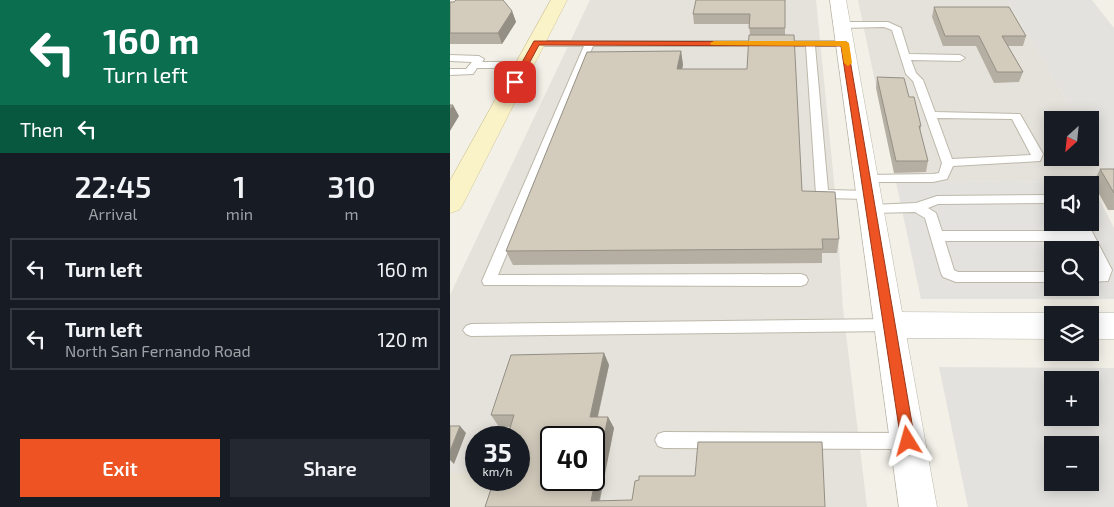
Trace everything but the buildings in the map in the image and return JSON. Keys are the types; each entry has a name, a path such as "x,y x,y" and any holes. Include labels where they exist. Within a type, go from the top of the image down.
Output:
{"main road":[{"path":"450,204 559,0"}],"street":[{"path":"838,0 891,325 918,507"},
{"path":"891,325 1044,326"},
{"path":"1099,326 1114,326"}],"lane":[{"path":"536,43 810,43 843,34 892,25 896,28 911,74 918,80 948,162 947,170 943,176 869,194 822,194 810,43"},
{"path":"589,44 489,281 801,280"},
{"path":"906,57 960,58"},
{"path":"450,58 479,59 476,66 469,72 450,72"},
{"path":"476,66 525,65"},
{"path":"932,115 1016,116 1037,154 1036,158 1029,160 948,162"},
{"path":"869,194 917,207 931,216 948,273 956,277 1044,277"},
{"path":"917,207 936,200 1044,199"},
{"path":"1084,231 1090,241"},
{"path":"937,236 1087,236"},
{"path":"1099,259 1105,270 1099,275"},
{"path":"471,330 891,325"},
{"path":"664,440 908,441"}],"shaded area":[{"path":"590,0 816,0 836,202 843,309 867,507 496,507 510,491 530,491 530,426 465,426 465,473 450,473 450,295"},
{"path":"858,0 1007,0 1073,111 1044,111 1044,166 1099,166 1099,156 1114,181 1099,181 1099,176 1044,176 1044,181 896,182"},
{"path":"1007,0 1092,0 1114,28 1114,181 1099,156 1099,111 1073,111"},
{"path":"1044,181 1044,231 1099,231 1099,199 1114,228 1114,299 921,299 896,182"},
{"path":"939,367 1114,368 1114,507 968,507"},
{"path":"450,473 465,473 465,491 500,491 496,507 450,507"}],"slow traffic":[{"path":"714,43 845,43 848,63"}],"route":[{"path":"515,82 536,43 845,43 908,441"}]}
